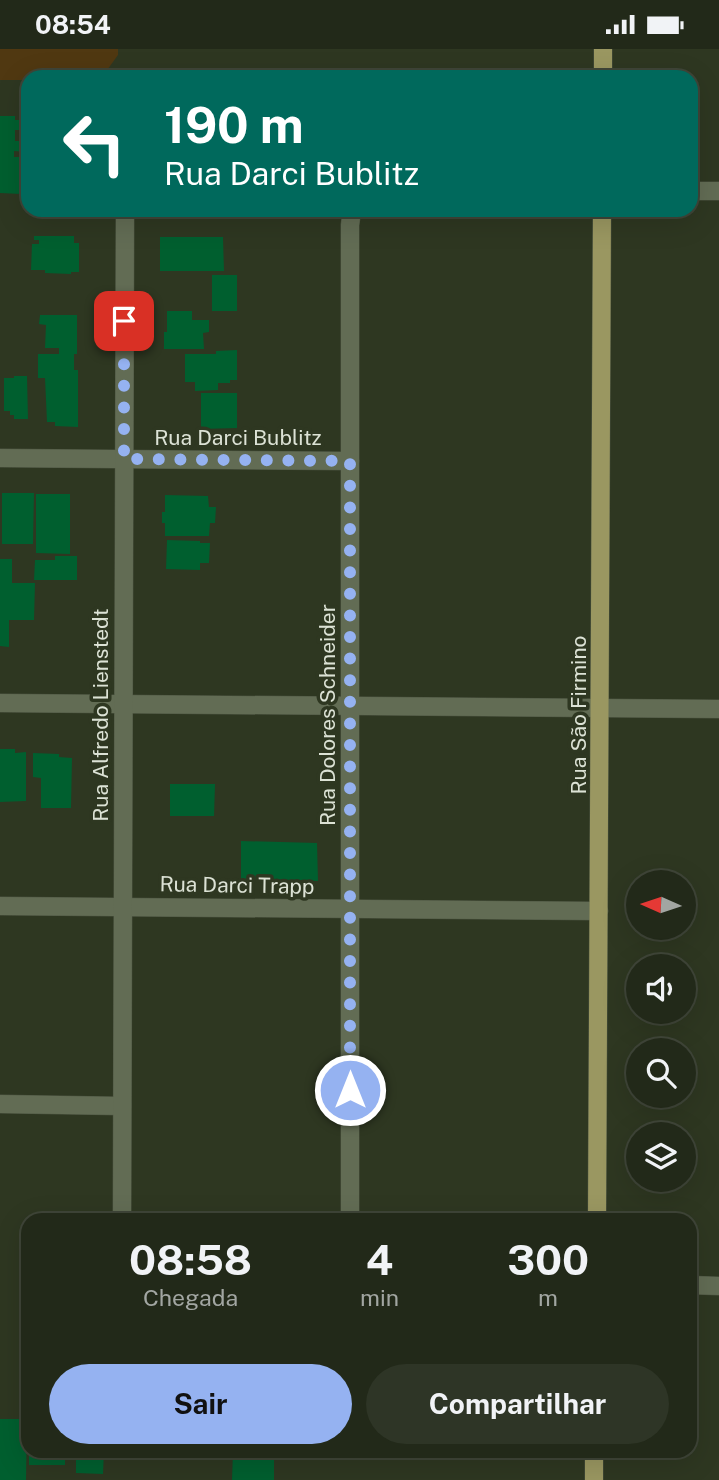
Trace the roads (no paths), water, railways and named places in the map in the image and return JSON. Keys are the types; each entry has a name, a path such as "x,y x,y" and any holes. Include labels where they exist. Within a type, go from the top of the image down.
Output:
{"main road":[{"path":"603,49 603,70"},
{"name":"Rua São Firmino","path":"597,1213 603,217"},
{"path":"594,1458 594,1480"}],"street":[{"path":"698,191 719,191"},
{"name":"Rua Alfredo Lienstedt","path":"122,1213 125,217"},
{"name":"Rua Dolores Schneider","path":"350,1213 351,217"},
{"name":"Rua Darci Bublitz","path":"0,458 350,461"},
{"path":"0,703 719,709"},
{"name":"Rua Darci Trapp","path":"0,906 600,911"},
{"path":"0,1104 122,1106"},
{"path":"697,1286 719,1286"}]}
